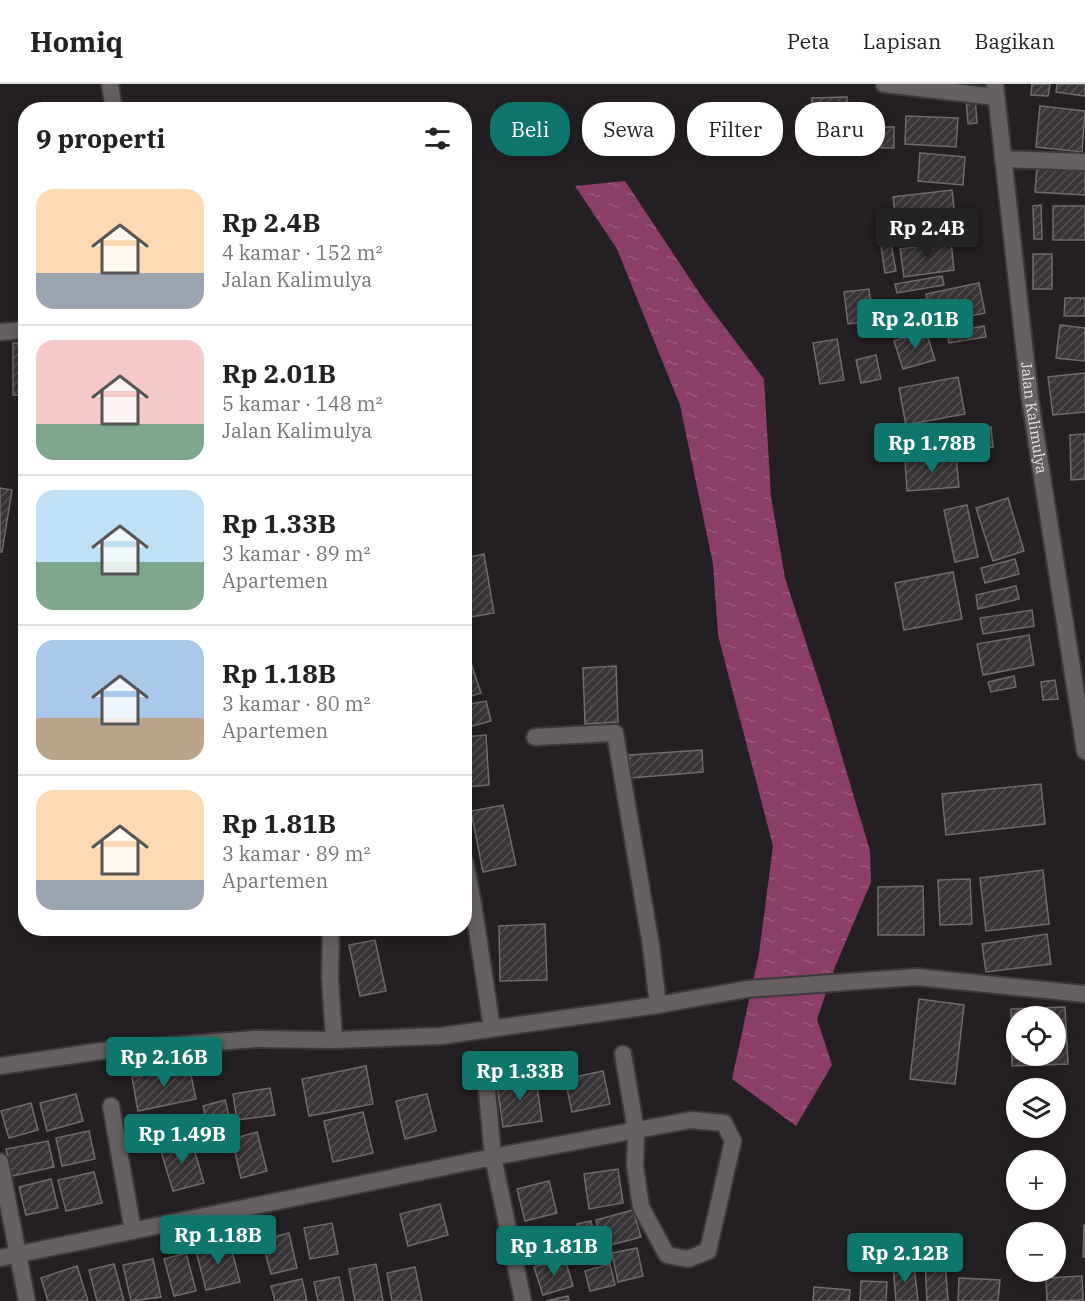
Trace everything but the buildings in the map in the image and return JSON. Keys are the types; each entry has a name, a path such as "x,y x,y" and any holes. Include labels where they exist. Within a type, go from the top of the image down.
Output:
{"street":[{"path":"110,84 113,102"},
{"path":"884,84 995,91"},
{"name":"Jalan Kalimulya","path":"995,91 1030,399 1085,751"},
{"path":"1003,159 1085,162"},
{"path":"0,332 18,331"},
{"path":"535,737 615,733 651,946 658,1005"},
{"path":"472,898 492,1028"},
{"path":"331,936 330,978 334,1040"},
{"path":"0,1066 100,1051 255,1039 334,1040 441,1036 658,1005 747,989 917,977 1085,994"},
{"path":"0,1258 493,1158 636,1131 691,1120 724,1123 733,1141 708,1251 688,1258 667,1255 641,1207 635,1166 636,1131 623,1054"},
{"path":"485,1069 493,1158 523,1301"},
{"path":"111,1106 133,1231"},
{"path":"0,1162 27,1301"}],"water":[{"path":"625,181 702,297 764,379 771,497 785,578 830,716 870,851 871,882 835,967 817,1019 832,1065 796,1126 732,1079 759,954 773,846 718,635 713,564 680,405 617,249 575,186"}]}
